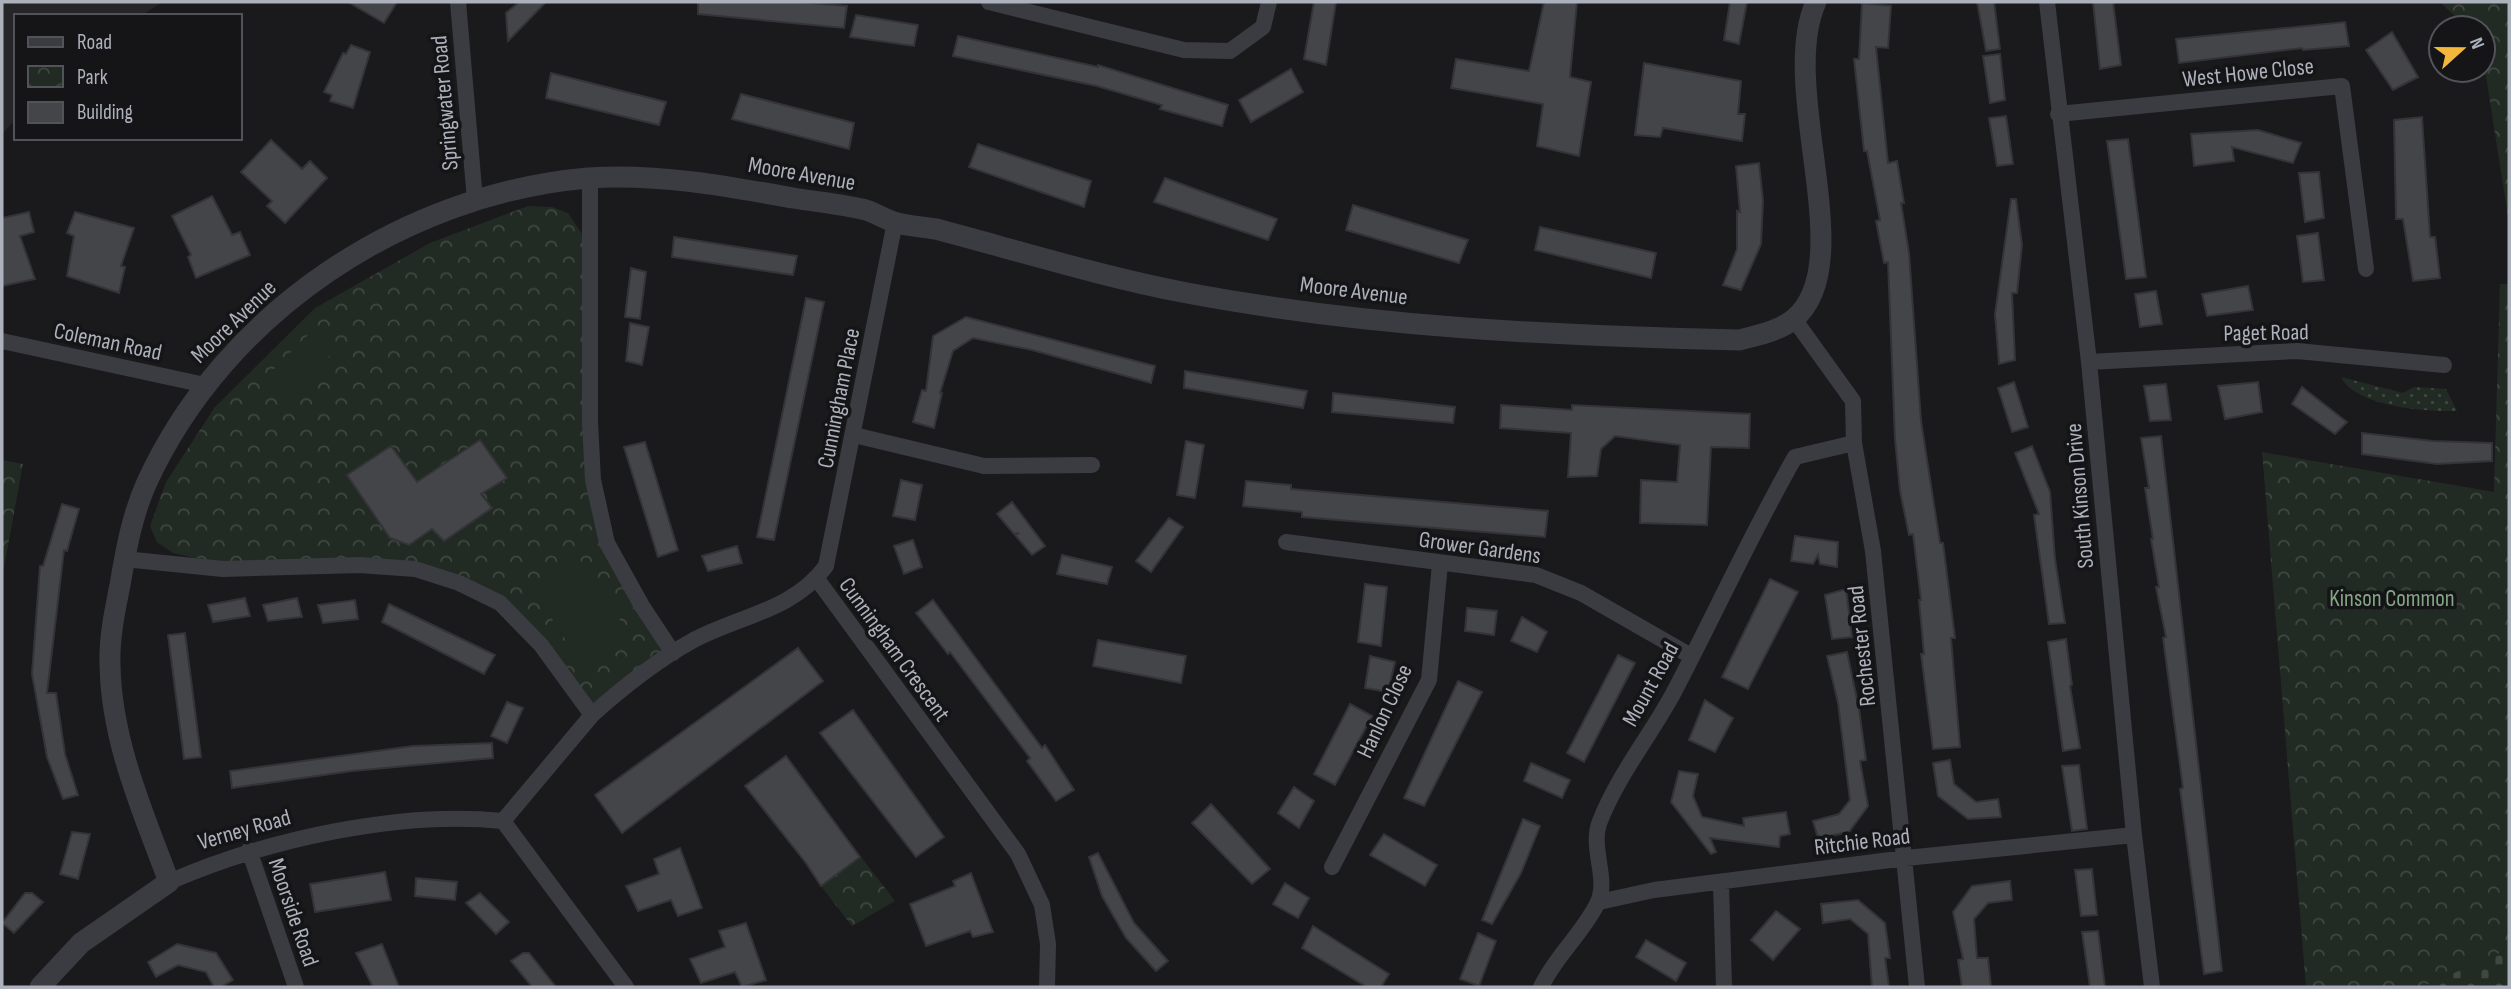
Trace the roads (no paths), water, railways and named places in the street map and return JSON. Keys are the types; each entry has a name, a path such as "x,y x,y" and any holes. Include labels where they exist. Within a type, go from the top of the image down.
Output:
{"street":[{"name":"Springwater Road","path":"458,2 475,200"},
{"path":"989,2 1184,50 1230,51 1263,27 1269,2"},
{"path":"1794,319 1808,303 1816,281 1823,243 1802,56 1810,15 1816,2"},
{"name":"South Kinson Drive","path":"2047,2 2089,362 2134,835 2152,987"},
{"name":"West Howe Close","path":"2059,114 2342,86 2366,269"},
{"name":"Moore Avenue","path":"169,882 129,776 116,720 110,663 124,559 132,524 147,483 205,385 238,347 284,305 324,275 374,244 423,220 475,200 546,184 590,178 644,178 737,188 866,211 894,222 936,229 1186,293 1425,324 1740,340 1772,331 1794,319"},
{"path":"590,178 590,422 593,480 607,543 642,606 673,653"},
{"name":"Cunningham Place","path":"817,579 828,557 894,222"},
{"name":"Rochester Road","path":"1794,319 1853,401 1854,443 1873,551 1917,987"},
{"name":"Coleman Road","path":"2,341 205,385"},
{"name":"Paget Road","path":"2089,362 2297,351 2444,365"},
{"path":"854,435 984,466 1092,464"},
{"name":"Mount Road","path":"1599,902 1601,881 1595,850 1599,822 1719,606 1749,537 1795,457 1854,443"},
{"name":"Grower Gardens","path":"1286,542 1536,575 1581,593 1691,656"},
{"path":"124,559 223,569 359,565 415,569 459,583 500,603 541,645 592,715"},
{"name":"Hanlon Close","path":"1332,867 1429,680 1440,564"},
{"name":"Cunningham Crescent","path":"503,821 592,715 694,640 784,603 817,579 1018,854 1042,905 1048,944 1047,987"},
{"name":"Verney Road","path":"40,987 81,943 169,882 249,850 294,839 406,822 474,818 503,821"},
{"path":"503,821 626,987"},
{"name":"Ritchie Road","path":"1599,902 1654,890 1906,858 2134,835"},
{"name":"Moorside Road","path":"249,850 296,987"},
{"path":"1721,883 1724,987"},
{"path":"1541,987 1599,902"}],"park label":[{"name":"Kinson Common","path":"2392,598"}]}
